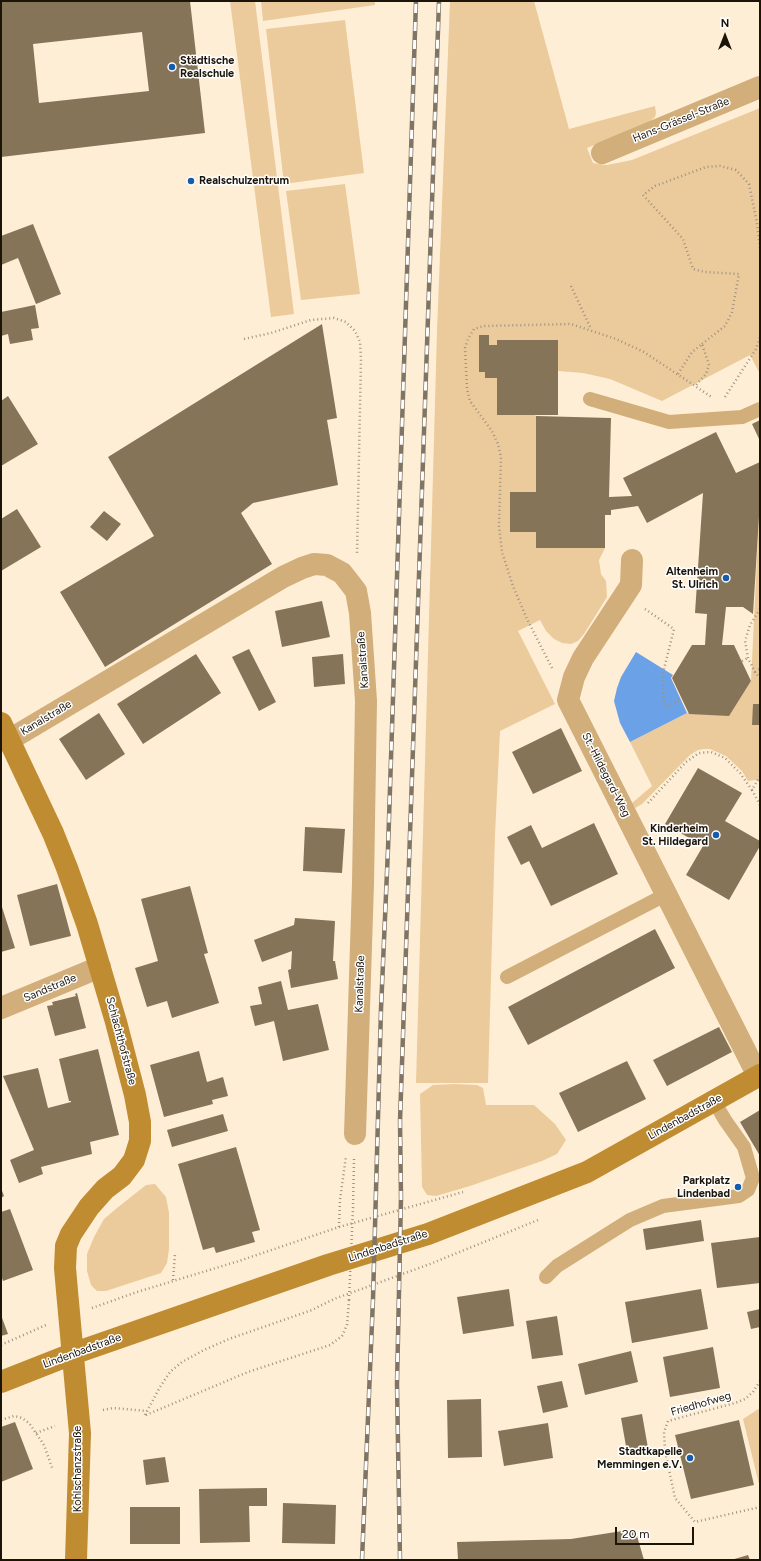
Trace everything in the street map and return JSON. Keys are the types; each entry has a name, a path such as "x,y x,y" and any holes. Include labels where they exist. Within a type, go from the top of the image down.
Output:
{"street":[{"name":"Hans-Grässel-Straße","path":"602,153 760,87"},
{"path":"568,700 574,677 583,658 631,585 632,560"},
{"name":"Kanalstraße","path":"5,731 282,577 314,564 327,565 342,573 356,591 360,613 366,700 363,882 355,1137"},
{"name":"St.-Hildegard-Weg","path":"568,700 759,1075"},
{"name":"Schlachthofstraße","path":"5,731 61,851 87,924 135,1095 140,1122 140,1141 134,1160 122,1176 105,1189 89,1207 71,1234 66,1246 65,1268 72,1354"},
{"name":"Sandstraße","path":"1,1008 100,967"},
{"name":"Lindenbadstraße","path":"1,1382 72,1354 328,1265 428,1234 587,1172 759,1075"},
{"name":"Kohlschanzstraße","path":"72,1354 80,1433 76,1560"}],"lane":[{"path":"590,399 669,422 742,417 760,408"},
{"path":"507,977 667,894"},
{"path":"546,1277 557,1266 630,1220 663,1206 739,1196 748,1190 753,1178 744,1146 725,1120 714,1101"}],"path":[{"path":"678,374 692,352 725,326 732,312 739,274 705,272 693,269 683,239 643,196 655,186 706,167 720,166 736,170 749,184 757,223 760,249"},
{"path":"571,286 591,330"},
{"path":"244,339 271,333 311,320 334,318 346,322 355,331 360,342 361,359 356,591"},
{"path":"568,700 527,619 513,586 502,552 499,526 501,457 498,444 492,431 470,401 465,373 465,348 468,339 474,330 484,326 571,324 616,339 644,352 696,385 742,417"},
{"path":"721,403 756,349 760,337"},
{"path":"696,385 706,374 709,365 702,344"},
{"path":"626,593 652,615 674,629 666,660 663,696 666,707 681,698"},
{"path":"760,609 750,625 745,641 748,658 755,672 760,678"},
{"path":"742,661 748,658"},
{"path":"755,672 760,669"},
{"path":"628,817 644,806 665,786 686,762 699,752 711,752 725,758 740,773 760,805"},
{"path":"752,790 760,776"},
{"path":"145,1415 248,1372 330,1345 342,1336 347,1325 349,1300 355,1137"},
{"path":"339,1227 346,1155 355,1137"},
{"path":"110,1302 173,1280 246,1258 339,1227 470,1189"},
{"path":"173,1280 175,1254"},
{"name":"Friedhofweg","path":"760,1381 753,1392 745,1399 668,1421 664,1432 665,1451 675,1498 695,1522 760,1507"},
{"path":"1,1420 14,1416 22,1418 29,1423 46,1451 54,1476"}],"shaded area":[{"path":"230,1 255,1 294,314 271,317"},
{"path":"261,1 375,1 375,5 263,21"},
{"path":"450,1 534,1 569,129 655,106 655,117 646,125 587,148 593,163 607,165 632,160 760,108 760,374 750,355 662,401 610,379 583,373 558,371 558,340 498,340 497,345 489,345 489,335 479,335 479,372 485,372 486,378 497,378 536,416 536,492 510,492 510,532 536,532 536,548 605,548 599,560 601,574 606,581 607,597 584,634 578,641 571,644 562,643 554,639 546,631 540,620 518,631 555,704 500,731 495,835 488,1083 416,1083 437,331"},
{"path":"345,20 364,173 284,184 266,29"},
{"path":"345,184 360,294 301,300 286,191"},
{"path":"759,517 760,782 755,780 748,781 742,771 726,756 710,749 698,750 690,755 642,804 635,808 632,803 652,786 630,742 687,713 729,715 751,681"},
{"path":"433,1085 477,1085 483,1088 486,1105 534,1105 555,1124 566,1140 557,1154 542,1161 470,1186 436,1196 427,1195 422,1187 420,1094"},
{"path":"155,1184 166,1197 169,1213 169,1249 167,1263 161,1273 106,1291 97,1291 91,1285 87,1271 87,1254 94,1237 104,1219 146,1185"},
{"path":"760,1408 760,1484 759,1484 743,1419"}],"water":[{"path":"636,652 673,675 671,678 687,713 630,742 620,723 614,701 621,677"}],"building":[{"name":"Städtische Realschule","path":"1,1 190,1 205,133 1,157","holes":["142,32 149,91 39,103 33,44"]},
{"path":"33,224 61,294 36,304 18,258 1,265 1,236"},
{"path":"35,305 39,328 31,329 33,340 10,344 8,334 1,336 1,312"},
{"path":"322,324 337,418 327,420 338,485 253,503 241,513 272,564 105,667 60,592 154,536 108,457"},
{"path":"479,335 489,335 489,345 497,345 497,340 558,340 558,415 497,415 497,378 485,378 485,372 479,372"},
{"path":"8,396 38,444 1,466 1,401"},
{"name":"Altenheim St. Ulrich","path":"536,416 611,418 609,497 632,496 623,478 716,432 736,473 760,462 760,518 759,517 753,614 743,607 726,607 722,645 734,645 751,681 729,716 689,714 672,678 692,645 705,645 707,614 695,613 703,493 647,523 638,506 611,510 611,515 605,515 605,548 536,548 536,532 510,532 510,492 536,492"},
{"path":"760,420 760,441 752,424"},
{"path":"17,509 41,547 1,571 1,519"},
{"path":"104,511 121,524 107,541 90,527"},
{"path":"322,601 330,637 282,647 275,611"},
{"path":"249,649 276,702 259,711 232,657"},
{"path":"196,654 221,693 143,744 117,704"},
{"path":"343,654 345,684 314,687 312,657"},
{"path":"753,704 760,704 760,725 752,725"},
{"path":"99,713 125,754 86,780 59,739"},
{"path":"561,728 582,771 533,794 512,752"},
{"name":"Kinderheim St. Hildegard","path":"698,768 742,793 725,821 760,841 760,846 729,900 686,875 703,846 665,824"},
{"name":"Kinderheim St. Hildegard","path":"594,823 618,874 551,906 529,861 521,865 507,837 531,825 542,848"},
{"path":"305,827 345,829 342,873 303,871"},
{"path":"57,884 71,936 30,946 17,895"},
{"path":"190,886 208,953 204,954 219,1003 172,1018 167,1001 147,1007 135,968 158,961 141,899"},
{"path":"2,907 15,948 1,952 1,908"},
{"path":"295,918 335,921 333,961 335,961 338,979 291,988 288,970 291,969 292,951 262,962 254,940 294,925"},
{"path":"655,929 675,968 528,1045 508,1007"},
{"path":"281,981 288,1010 318,1004 329,1050 283,1061 274,1021 255,1026 250,1006 262,1004 258,987"},
{"path":"77,993 86,1028 55,1036 47,1006 53,1005 52,1002 76,996 75,994"},
{"path":"719,1027 732,1052 667,1086 653,1060"},
{"path":"98,1049 119,1135 90,1142 92,1154 41,1167 43,1174 19,1183 10,1160 34,1150 3,1076 38,1068 48,1108 71,1102 69,1101 59,1059"},
{"path":"199,1051 207,1082 223,1077 228,1096 212,1100 213,1104 164,1117 150,1065"},
{"path":"627,1061 646,1099 578,1132 559,1093"},
{"path":"760,1110 760,1156 740,1122"},
{"path":"223,1114 228,1131 172,1147 167,1130"},
{"path":"236,1147 260,1230 252,1232 255,1242 216,1253 214,1247 203,1250 178,1164"},
{"path":"1,1188 4,1196 1,1198"},
{"path":"10,1209 33,1270 3,1281 1,1275 1,1212"},
{"path":"701,1220 704,1241 646,1250 643,1229"},
{"path":"760,1237 760,1283 717,1288 711,1243"},
{"path":"509,1289 514,1326 463,1334 457,1297"},
{"path":"701,1289 708,1329 632,1343 625,1302"},
{"path":"760,1309 760,1327 751,1329 747,1312"},
{"path":"1,1315 8,1334 1,1336"},
{"path":"557,1316 563,1355 532,1359 526,1321"},
{"path":"713,1347 720,1388 670,1397 663,1357"},
{"path":"631,1351 638,1382 585,1395 578,1364"},
{"path":"562,1381 568,1407 543,1413 537,1386"},
{"path":"481,1399 482,1457 448,1458 447,1400"},
{"path":"642,1414 648,1448 627,1452 621,1418"},
{"path":"739,1420 754,1485 691,1499 675,1435"},
{"path":"15,1422 33,1469 1,1482 1,1427"},
{"path":"548,1423 553,1458 504,1466 498,1431"},
{"path":"165,1457 169,1482 146,1485 143,1460"},
{"path":"267,1488 267,1506 249,1506 250,1542 200,1543 199,1489"},
{"path":"283,1503 336,1505 335,1544 282,1543"},
{"path":"130,1507 180,1507 180,1544 130,1544"},
{"path":"635,1529 644,1560 458,1560 457,1542 571,1539"},
{"path":"748,1555 750,1560 731,1560"}],"railway":[{"path":"362,1560 373,1299 381,1009 388,849 416,1"},
{"path":"400,1560 397,1384 401,1198 400,1121 439,1"}],"place":[{"name":"Städtische Realschule","path":"172,67"},
{"name":"Realschulzentrum","path":"191,181"},
{"name":"Altenheim St. Ulrich","path":"726,578"},
{"name":"Kinderheim St. Hildegard","path":"716,835"},
{"name":"Parkplatz Lindenbad","path":"738,1187"},
{"name":"Stadtkapelle Memmingen e.V.","path":"690,1458"}]}
